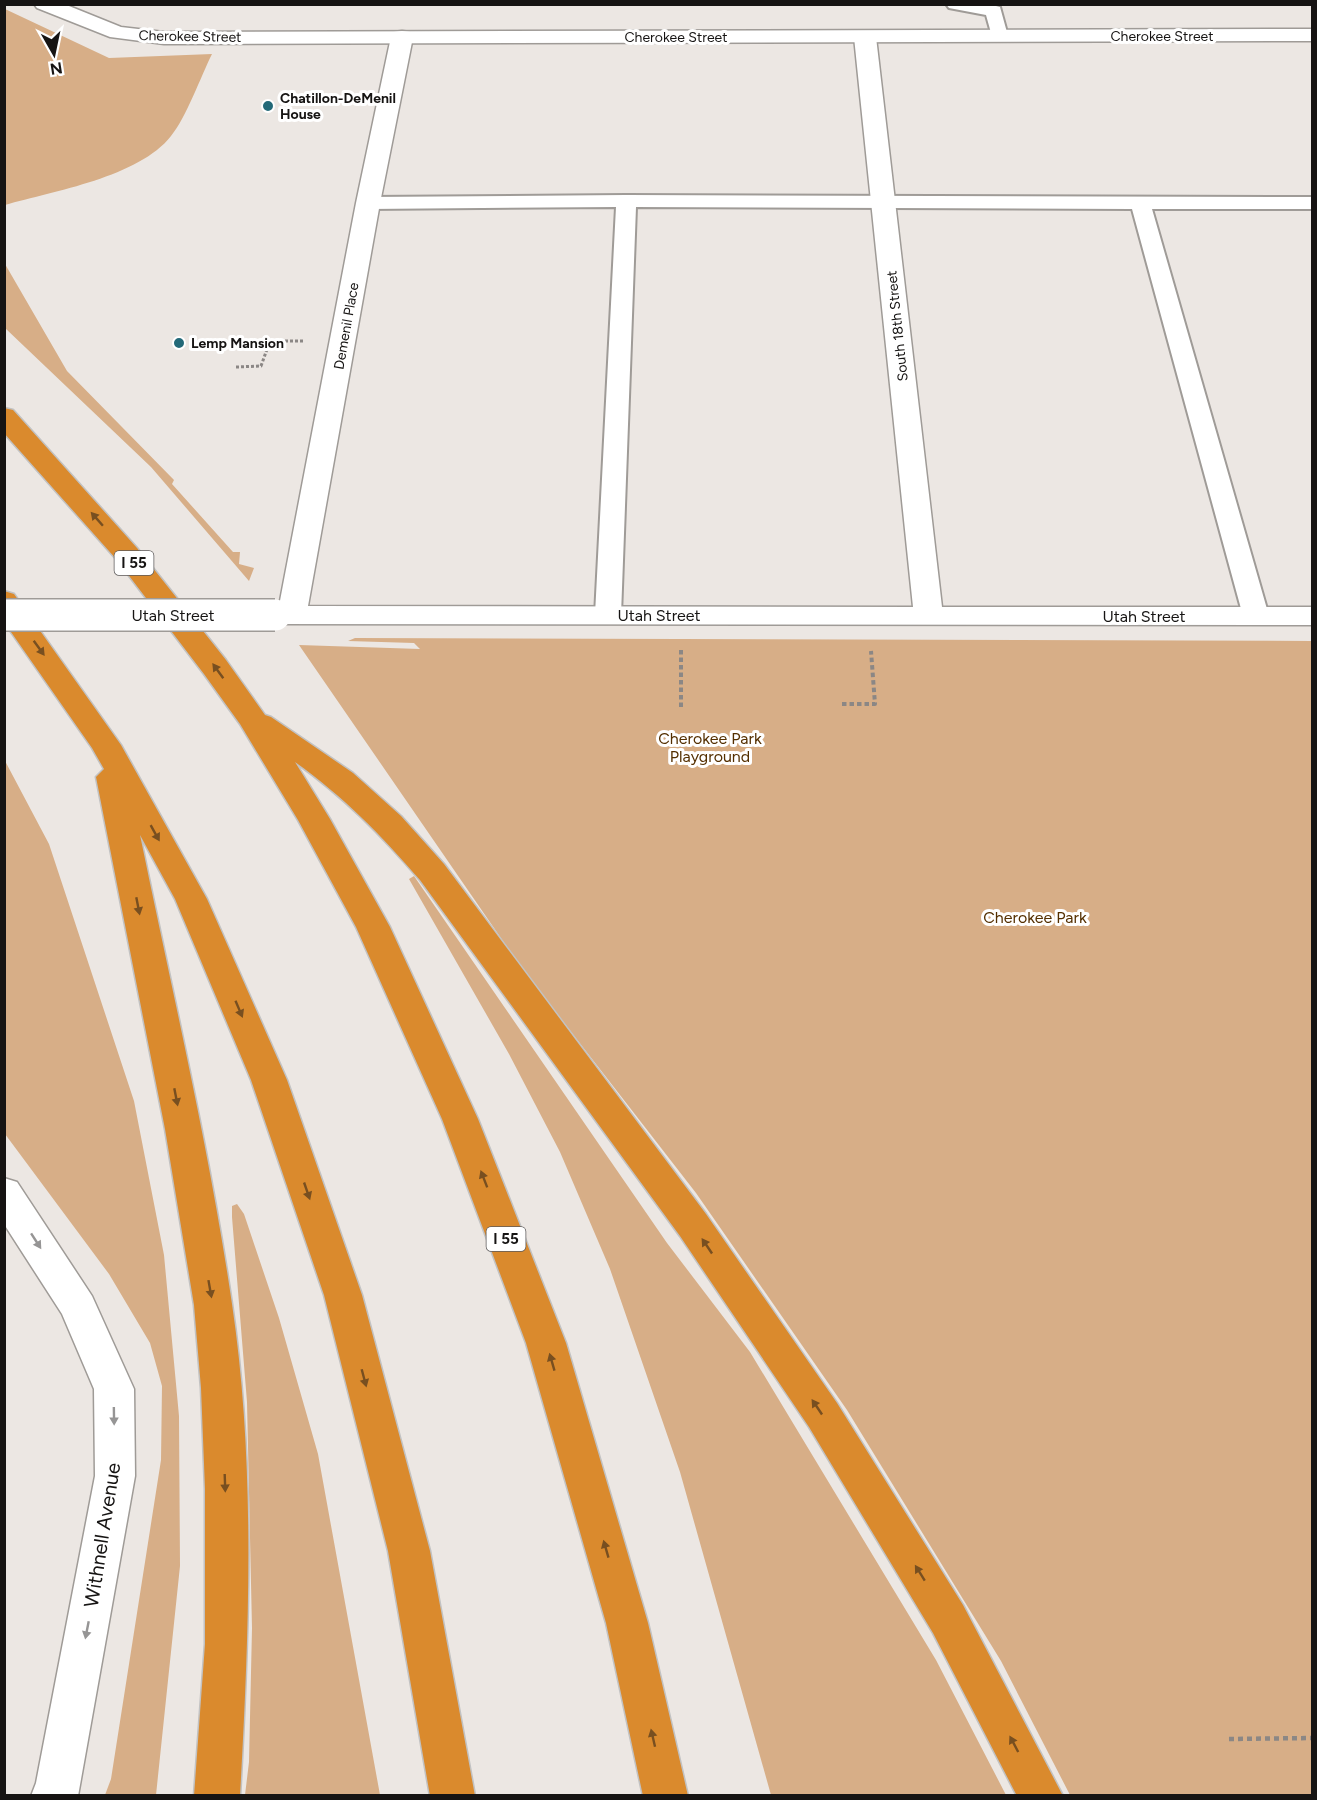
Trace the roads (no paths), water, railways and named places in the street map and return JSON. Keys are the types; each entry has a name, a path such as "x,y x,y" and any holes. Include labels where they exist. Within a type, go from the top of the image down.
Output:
{"highway":[{"name":"I 55","path":"4,416 127,554 252,719 314,819 373,927 460,1119 546,1343 627,1623 666,1796"},
{"path":"4,600 106,745 191,898 269,1080 343,1295 409,1551 453,1796"},
{"path":"252,719 298,748 342,780 390,824 425,864 693,1225 823,1415 948,1619 1041,1796"},
{"path":"106,745 183,1129 213,1305 221,1388 226,1489 227,1644 217,1796"}],"street":[{"name":"Cherokee Street","path":"44,4 117,33 140,37 1312,35"},
{"name":"Demenil Place","path":"284,615 402,37"},
{"name":"South 18th Street","path":"865,37 929,616"},
{"name":"Utah Street","path":"4,615 1312,616"},
{"name":"Withnell Avenue","path":"4,1192 78,1306 114,1389 115,1476 57,1791 53,1796"}],"lane":[{"path":"955,4 994,11 999,36"},
{"path":"608,615 626,201"},
{"path":"368,203 626,201 1312,203"},
{"path":"1140,202 1256,616"}],"place":[{"name":"Chatillon-DeMenil House","path":"268,106"},
{"name":"Lemp Mansion","path":"179,343"}],"park label":[{"name":"Cherokee Park Playground","path":"710,747"},
{"name":"Cherokee Park","path":"1035,917"}]}
